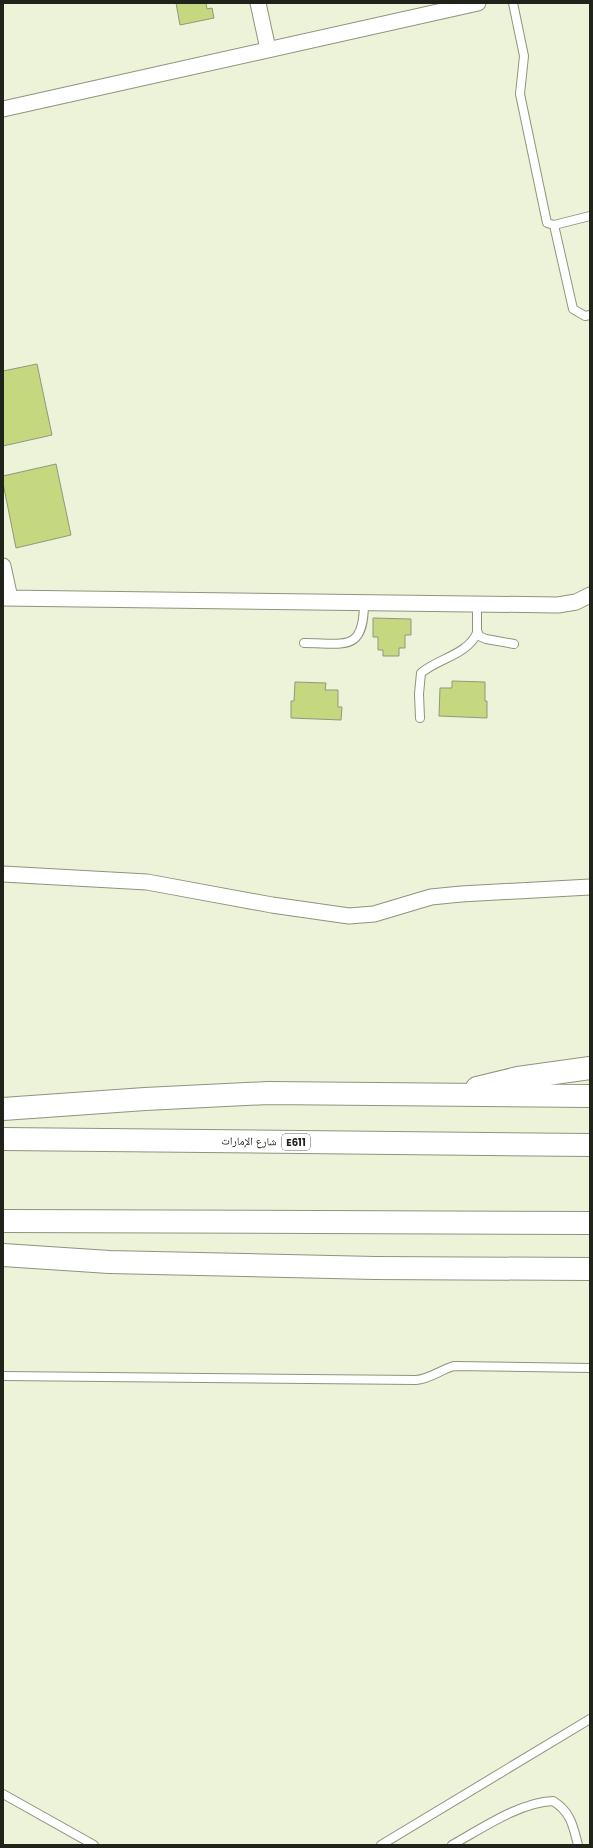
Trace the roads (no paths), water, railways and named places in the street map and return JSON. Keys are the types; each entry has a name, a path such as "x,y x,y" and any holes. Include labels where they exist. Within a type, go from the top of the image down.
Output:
{"highway":[{"path":"453,1096 501,1081 590,1068"},
{"path":"3,1109 153,1098 268,1093 330,1092 453,1096 590,1096"},
{"name":"شارع الإمارات","path":"3,1139 590,1145"},
{"path":"3,1221 590,1223"},
{"path":"3,1255 117,1262 367,1268 590,1269"}],"street":[{"path":"258,3 268,49"},
{"path":"3,109 478,3"},
{"path":"3,566 6,598 558,605 576,602 590,595"},
{"path":"3,874 147,882 272,905 349,916 374,914 431,897 590,887"}],"lane":[{"path":"513,3 524,56 520,94 547,223 554,225 590,216"},
{"path":"554,225 573,309 585,316 590,315"},
{"path":"304,643 346,643 355,639 363,626 364,602"},
{"path":"420,718 419,694 421,673 431,665 466,648 477,633 477,603"},
{"path":"477,633 482,638 514,644"},
{"path":"3,1376 416,1380 428,1378 439,1371 454,1366 590,1368"},
{"path":"381,1845 590,1719"},
{"path":"3,1794 94,1845"},
{"path":"452,1845 526,1805 543,1801 553,1801 569,1815 573,1822 578,1845"}]}
